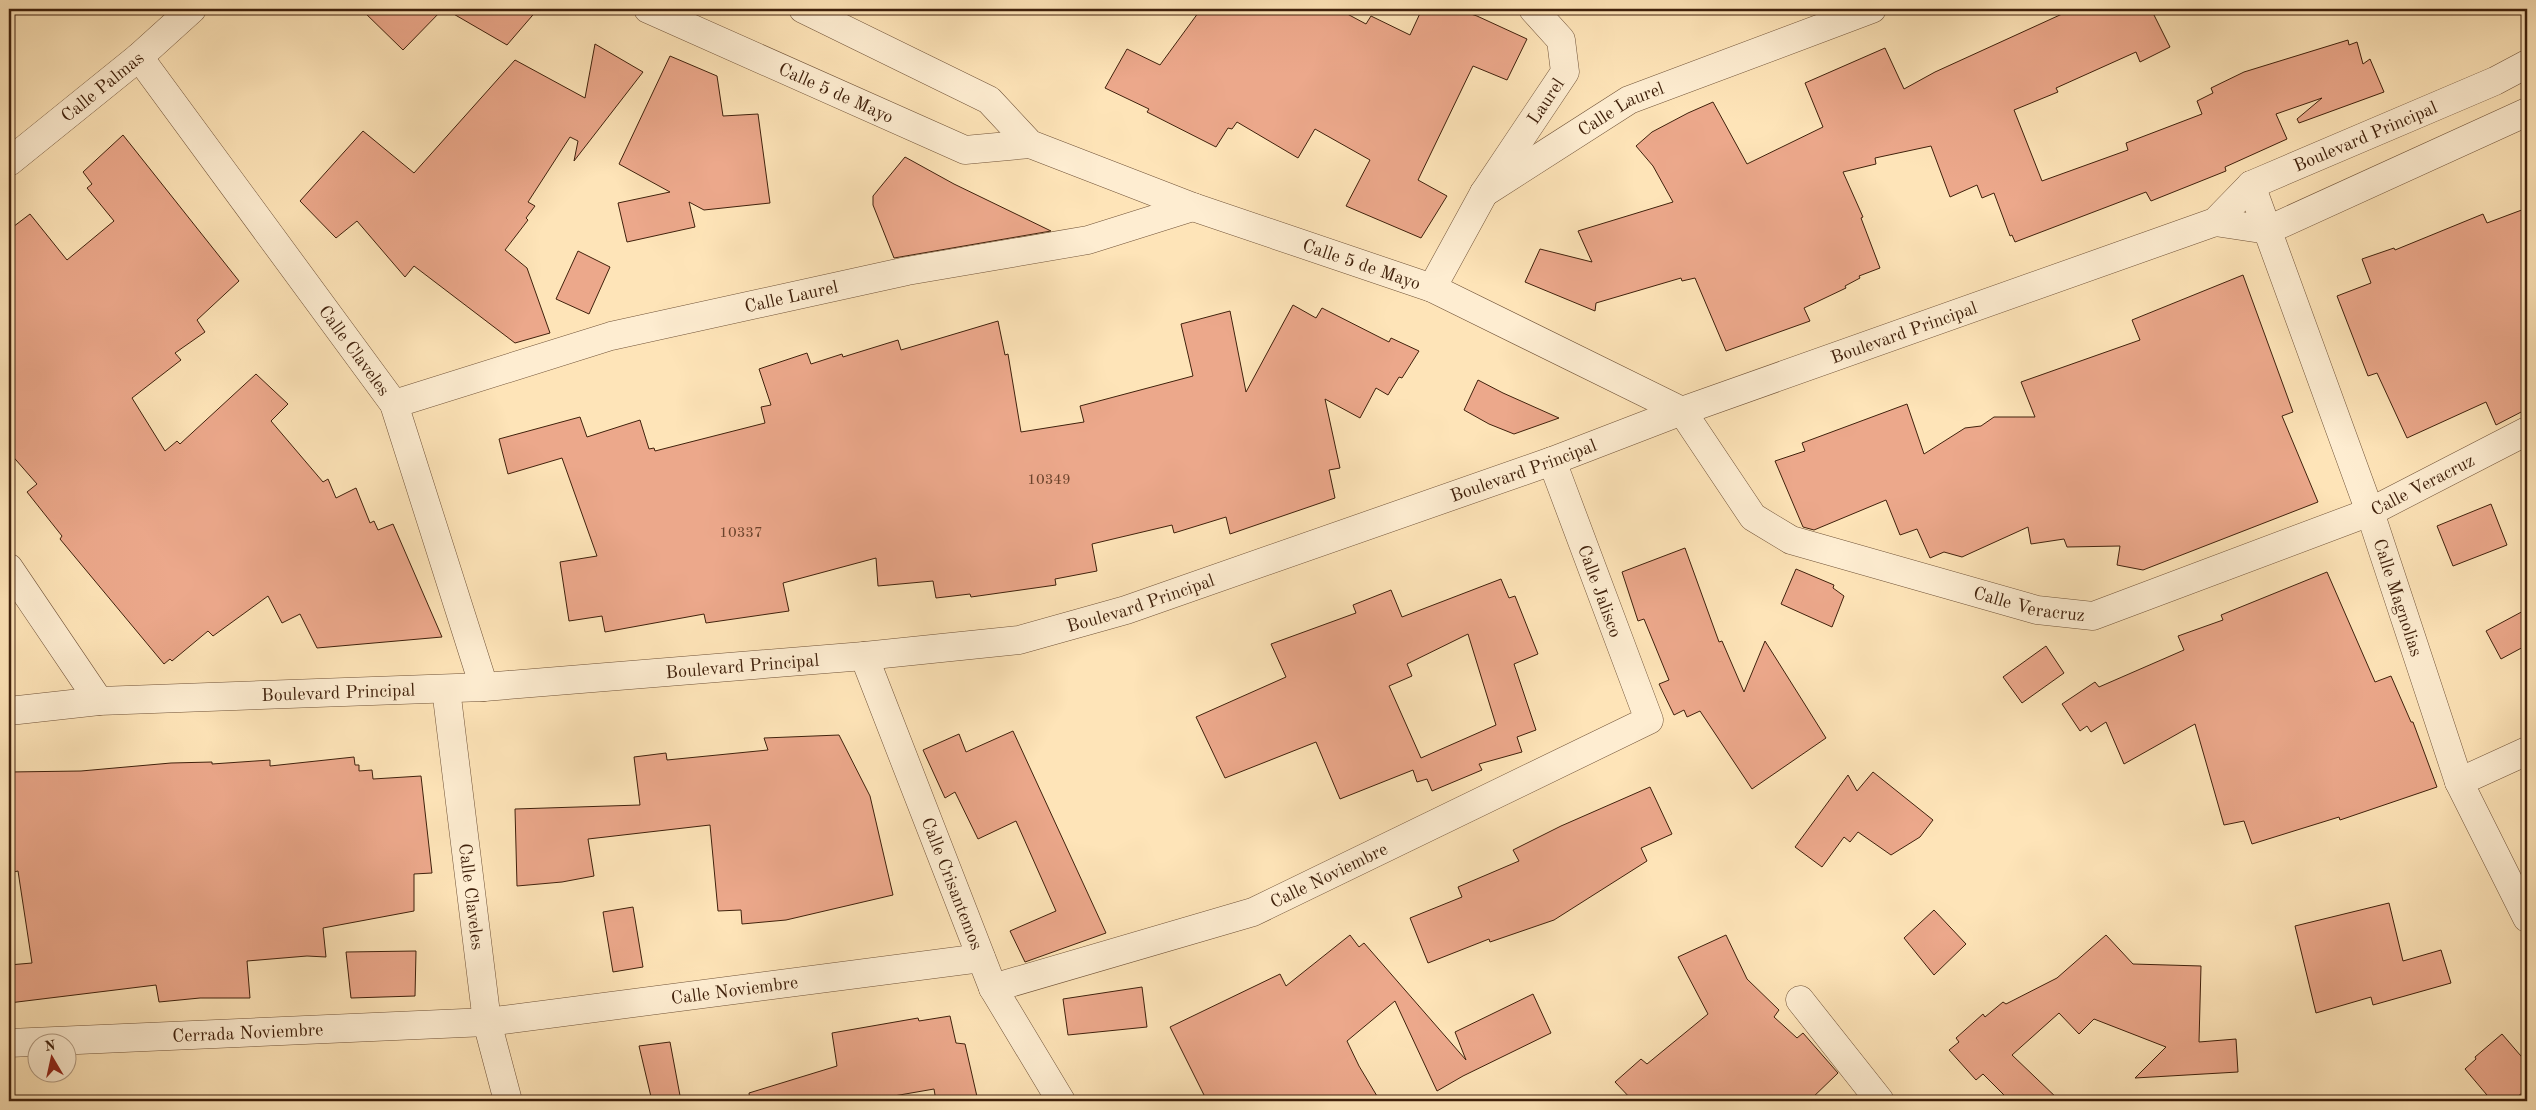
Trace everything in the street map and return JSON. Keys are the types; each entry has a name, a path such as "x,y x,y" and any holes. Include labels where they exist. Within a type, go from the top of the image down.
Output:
{"street":[{"name":"Calle Palmas","path":"9,162 139,57 192,9"},
{"name":"Calle 5 de Mayo","path":"648,9 965,150 1030,144"},
{"name":"Calle 5 de Mayo","path":"803,9 989,100 1030,144 1193,207 1432,288 1682,411"},
{"name":"Laurel","path":"1484,193 1566,72 1562,40 1533,9"},
{"name":"Calle Laurel","path":"1432,288 1484,193 1629,100 1872,9"},
{"name":"Calle Claveles","path":"139,57 394,404 484,687"},
{"name":"Boulevard Principal","path":"9,710 99,701 484,687 864,656 1019,640 1126,610 1552,461 1682,411 2215,222 2251,186 2495,80 2527,64"},
{"path":"2268,230 2527,112"},
{"name":"Calle Magnolias","path":"2251,186 2370,512 2459,782 2527,918"},
{"name":"Calle Laurel","path":"394,404 611,336 907,270 1088,240 1193,207"},
{"name":"Boulevard Principal","path":"2215,222 2268,230"},
{"name":"Calle Veracruz","path":"1682,411 1753,517 1791,540 2037,610 2093,616 2370,512 2527,431"},
{"name":"Calle Jalisco","path":"1552,461 1649,720"},
{"path":"9,568 99,701"},
{"name":"Calle Crisantemos","path":"864,656 994,988 1061,1101"},
{"name":"Calle Claveles","path":"446,689 487,1022 508,1101"},
{"name":"Calle Noviembre","path":"994,988 1253,912 1649,720"},
{"path":"2459,782 2527,751"},
{"name":"Calle Noviembre","path":"487,1022 981,958"},
{"path":"1800,1000 1880,1101"},
{"name":"Cerrada Noviembre","path":"9,1043 487,1022"}],"building":[{"path":"361,9 443,9 403,50"},
{"path":"445,9 538,9 507,45"},
{"path":"1201,9 1338,9 1366,24 1371,16 1410,35 1422,9 1455,9 1477,16 1527,39 1507,80 1473,66 1418,180 1447,196 1421,238 1346,206 1370,160 1315,129 1298,158 1237,122 1232,129 1228,128 1216,147 1147,112 1149,109 1105,88 1127,49 1160,65"},
{"path":"2073,9 2151,9 2170,47 2140,62 2136,52 2056,88 2058,92 2014,110 2042,181 2128,150 2126,143 2202,114 2197,101 2213,93 2211,88 2244,72 2348,40 2349,45 2357,42 2363,64 2370,59 2384,92 2299,123 2297,119 2322,98 2276,114 2287,139 2225,167 2226,171 2151,201 2146,192 2015,242 2012,235 2010,236 1994,193 1982,198 1977,185 1950,197 1931,146 1875,158 1876,164 1843,172 1863,217 1861,218 1880,268 1859,276 1860,278 1845,286 1846,288 1804,308 1810,321 1726,351 1695,278 1682,281 1681,278 1596,303 1595,311 1525,282 1540,249 1592,262 1578,231 1673,202 1653,166 1636,146 1652,132 1688,113 1713,102 1747,164 1823,127 1805,83 1885,48 1904,89 1935,72"},
{"path":"595,44 643,72 574,161 578,141 570,137 528,202 535,206 526,218 528,220 505,250 527,268 550,333 515,343 414,266 405,277 357,221 336,238 300,201 363,131 414,173 515,60 585,98"},
{"path":"670,56 717,76 723,116 758,114 770,203 704,210 689,202 695,227 627,242 618,203 670,192 619,164"},
{"path":"123,135 239,281 197,320 205,332 175,353 181,360 132,398 165,451 177,441 180,444 256,374 288,404 271,421 323,482 328,479 336,498 356,488 370,523 374,521 378,530 393,524 442,637 317,648 300,614 282,623 268,596 213,636 208,631 172,661 170,659 164,664 60,539 62,536 27,492 37,484 9,452 9,230 30,214 67,260 114,221 87,188 92,184 83,172"},
{"path":"905,157 954,184 1051,231 894,258 873,205 873,196"},
{"path":"2527,208 2527,409 2496,425 2486,402 2407,438 2377,373 2368,376 2337,296 2371,283 2362,259 2394,248 2395,250 2483,214 2487,223"},
{"path":"578,251 610,267 589,314 556,299"},
{"path":"2243,275 2293,412 2282,416 2318,502 2143,570 2117,565 2120,546 2067,547 2064,539 2031,544 2028,527 1962,557 1944,552 1930,558 1917,529 1900,535 1886,500 1814,530 1803,527 1775,461 1805,451 1802,443 1907,404 1924,454 1965,428 1981,426 1994,417 2035,417 2021,382 2140,340 2132,320"},
{"path":"1293,305 1316,318 1322,308 1389,342 1391,338 1419,351 1402,378 1399,377 1388,395 1376,388 1360,418 1325,399 1340,468 1329,470 1335,498 1230,534 1226,517 1174,533 1172,525 1092,544 1097,571 1055,579 1056,585 971,597 970,594 936,598 933,581 878,586 876,558 783,583 789,611 706,623 704,614 605,632 602,616 569,621 560,562 597,556 562,458 508,474 499,439 580,417 587,437 640,420 649,449 654,448 655,451 765,423 761,407 771,405 759,369 807,353 811,364 842,354 843,357 898,340 901,350 998,321 1005,355 1008,354 1021,432 1084,422 1080,406 1193,376 1181,324 1230,311 1246,392"},
{"path":"1478,380 1559,418 1514,434 1489,424 1464,410"},
{"path":"2491,504 2507,545 2453,566 2437,526"},
{"path":"1685,548 1719,642 1722,641 1744,692 1765,641 1826,738 1752,789 1700,711 1687,717 1684,710 1674,715 1659,684 1669,680 1644,619 1638,621 1622,572"},
{"path":"1796,569 1834,585 1833,588 1844,596 1832,627 1781,604"},
{"path":"2327,572 2375,682 2391,676 2411,722 2413,722 2437,787 2340,820 2339,817 2252,844 2244,821 2224,825 2195,724 2124,764 2106,722 2091,732 2087,726 2080,731 2062,704 2095,682 2099,687 2184,650 2178,636 2223,620 2221,615"},
{"path":"1501,579 1509,598 1515,596 1538,654 1514,664 1536,730 1517,737 1522,752 1479,764 1482,770 1432,791 1427,779 1417,782 1413,770 1340,799 1316,742 1225,778 1196,717 1286,677 1271,644 1356,613 1353,605 1391,590 1402,617","holes":["1468,634 1496,725 1421,758 1389,686 1412,676 1407,664"]},
{"path":"2527,609 2527,645 2501,659 2486,631"},
{"path":"2046,646 2064,673 2022,703 2003,677"},
{"path":"1013,731 1106,933 1025,962 1010,931 1056,911 1016,821 978,839 955,792 945,798 923,750 959,734 966,752"},
{"path":"839,735 870,796 893,895 786,920 742,924 741,910 718,911 710,825 588,839 594,876 562,882 517,886 515,809 640,805 634,757 666,753 667,760 768,750 764,738"},
{"path":"354,757 355,765 359,765 359,771 372,770 373,779 421,776 432,873 414,874 414,911 323,928 326,957 307,956 247,961 250,998 200,998 159,1002 156,985 9,1003 9,965 32,963 18,871 9,873 9,772 81,771 171,763 212,762 212,764 270,760 270,766"},
{"path":"1873,772 1933,820 1920,837 1891,855 1858,832 1850,842 1844,837 1822,867 1795,847 1848,775 1857,791"},
{"path":"1650,787 1672,834 1641,848 1647,861 1554,920 1490,942 1489,939 1428,963 1410,918 1462,897 1458,887 1519,861 1513,850 1561,826"},
{"path":"2389,903 2403,961 2441,950 2451,983 2373,1005 2371,997 2316,1013 2295,926"},
{"path":"633,907 643,967 613,972 603,912"},
{"path":"1934,910 1966,944 1934,975 1904,938"},
{"path":"1350,935 1359,947 1364,943 1466,1060 1455,1032 1533,994 1551,1033 1463,1076 1437,1091 1395,1001 1347,1041 1359,1066 1380,1101 1207,1101 1170,1027 1280,974 1286,986"},
{"path":"1726,935 1747,979 1779,1010 1774,1017 1797,1038 1803,1033 1838,1073 1809,1101 1633,1101 1615,1082 1641,1059 1647,1064 1708,1014 1678,957"},
{"path":"2106,935 2133,964 2201,966 2199,1042 2236,1039 2238,1072 2135,1078 2166,1047 2094,1019 2079,1034 2059,1013 2012,1055 2060,1101 2010,1101 1983,1074 1976,1080 1949,1050 1959,1042 1956,1038 1983,1014 1985,1017 2003,1002 2006,1004 2057,978"},
{"path":"416,951 415,996 351,998 346,952"},
{"path":"1142,987 1147,1027 1068,1035 1063,999"},
{"path":"950,1016 956,1043 965,1044 978,1101 936,1101 934,1089 865,1101 750,1101 749,1093 837,1066 832,1033 918,1018 919,1021"},
{"path":"2502,1034 2527,1063 2527,1089 2512,1101 2492,1101 2465,1069 2476,1059 2475,1057"},
{"path":"670,1042 681,1101 652,1101 639,1046"}]}
